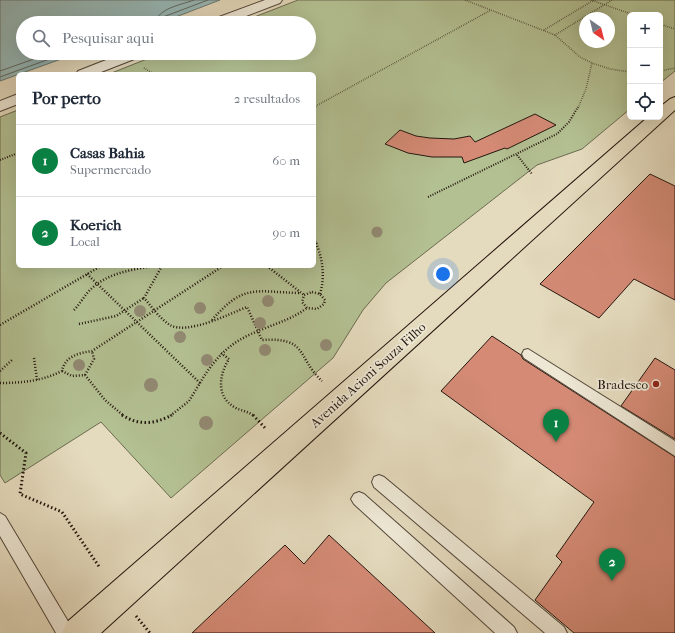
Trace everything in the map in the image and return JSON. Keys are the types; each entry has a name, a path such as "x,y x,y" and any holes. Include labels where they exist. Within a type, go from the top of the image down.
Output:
{"main road":[{"name":"Avenida Acioni Souza Filho","path":"663,112 675,102"},
{"name":"Avenida Acioni Souza Filho","path":"78,633 655,120"}],"street":[{"path":"234,16 276,0"},
{"path":"88,72 119,60"},
{"path":"0,106 16,100"}],"lane":[{"path":"528,354 675,449"},
{"path":"379,482 558,633"},
{"path":"359,499 508,633"},
{"path":"0,521 66,633"}],"path":[{"path":"465,0 555,35 580,57 592,63 610,69 627,72"},
{"path":"543,30 593,0 627,13"},
{"path":"555,35 612,0"},
{"path":"316,106 491,10"},
{"path":"663,25 675,29"},
{"path":"428,197 517,155 562,130 573,116 580,103 591,73 592,63"},
{"path":"663,70 675,68"},
{"path":"0,160 16,154"},
{"path":"517,155 532,174"},
{"path":"316,242 320,248 322,264 323,287 320,294"},
{"path":"74,310 89,291 97,284 125,271 144,268"},
{"path":"79,324 103,320 116,316 125,311 144,298 161,268"},
{"path":"62,371 62,366 67,360 78,354 92,351 220,268"},
{"path":"85,375 116,410 131,420 147,423 162,420 178,412 188,404 197,391 206,372 221,353 237,340 297,316 307,308 317,309 324,304 323,296 320,294 312,292 304,295 300,293 269,268"},
{"path":"0,325 96,269"},
{"path":"87,274 200,383"},
{"path":"212,320 244,292 259,290 300,293"},
{"path":"304,295 302,302 307,308"},
{"path":"144,298 167,322 173,326 190,326 247,308 262,340 280,340 297,344 302,350 314,373 322,381"},
{"path":"85,375 94,360 92,351"},
{"path":"221,353 229,359 222,372 220,388 226,400 231,405 254,416 266,429"},
{"path":"34,358 37,380"},
{"path":"0,371 12,360"},
{"path":"0,383 18,383 37,380 62,371 72,376 85,375"},
{"path":"0,434 26,453 20,494 62,512 100,568"}],"green space":[{"path":"298,0 675,0 675,71 663,81 663,12 627,12 627,112 582,149 537,165 386,283 363,310 333,358 171,498 101,422 5,483 0,475 0,117 16,111 16,268 316,268 316,72 114,72 144,60 316,60 316,16 257,16"}],"water":[{"path":"0,0 220,0 178,16 16,16 16,60 58,60 25,72 16,72 16,75 0,81"}],"building":[{"path":"535,114 556,125 507,149 505,148 464,163 462,157 432,157 408,153 385,144 400,130 416,136 430,138 454,139 470,136 475,142"},
{"path":"650,174 675,186 675,300 634,279 599,318 540,284"},
{"path":"492,336 521,355 523,359 675,457 675,633 574,633 535,600 562,562 556,556 594,502 441,391"},
{"name":"Bradesco","path":"655,358 675,370 675,439 621,406"},
{"path":"329,535 435,633 192,633 285,545 304,564"}],"place":[{"name":"Bradesco","path":"656,384"},
{"name":"Casas Bahia","path":"556,442"},
{"name":"Koerich","path":"612,581"}]}
